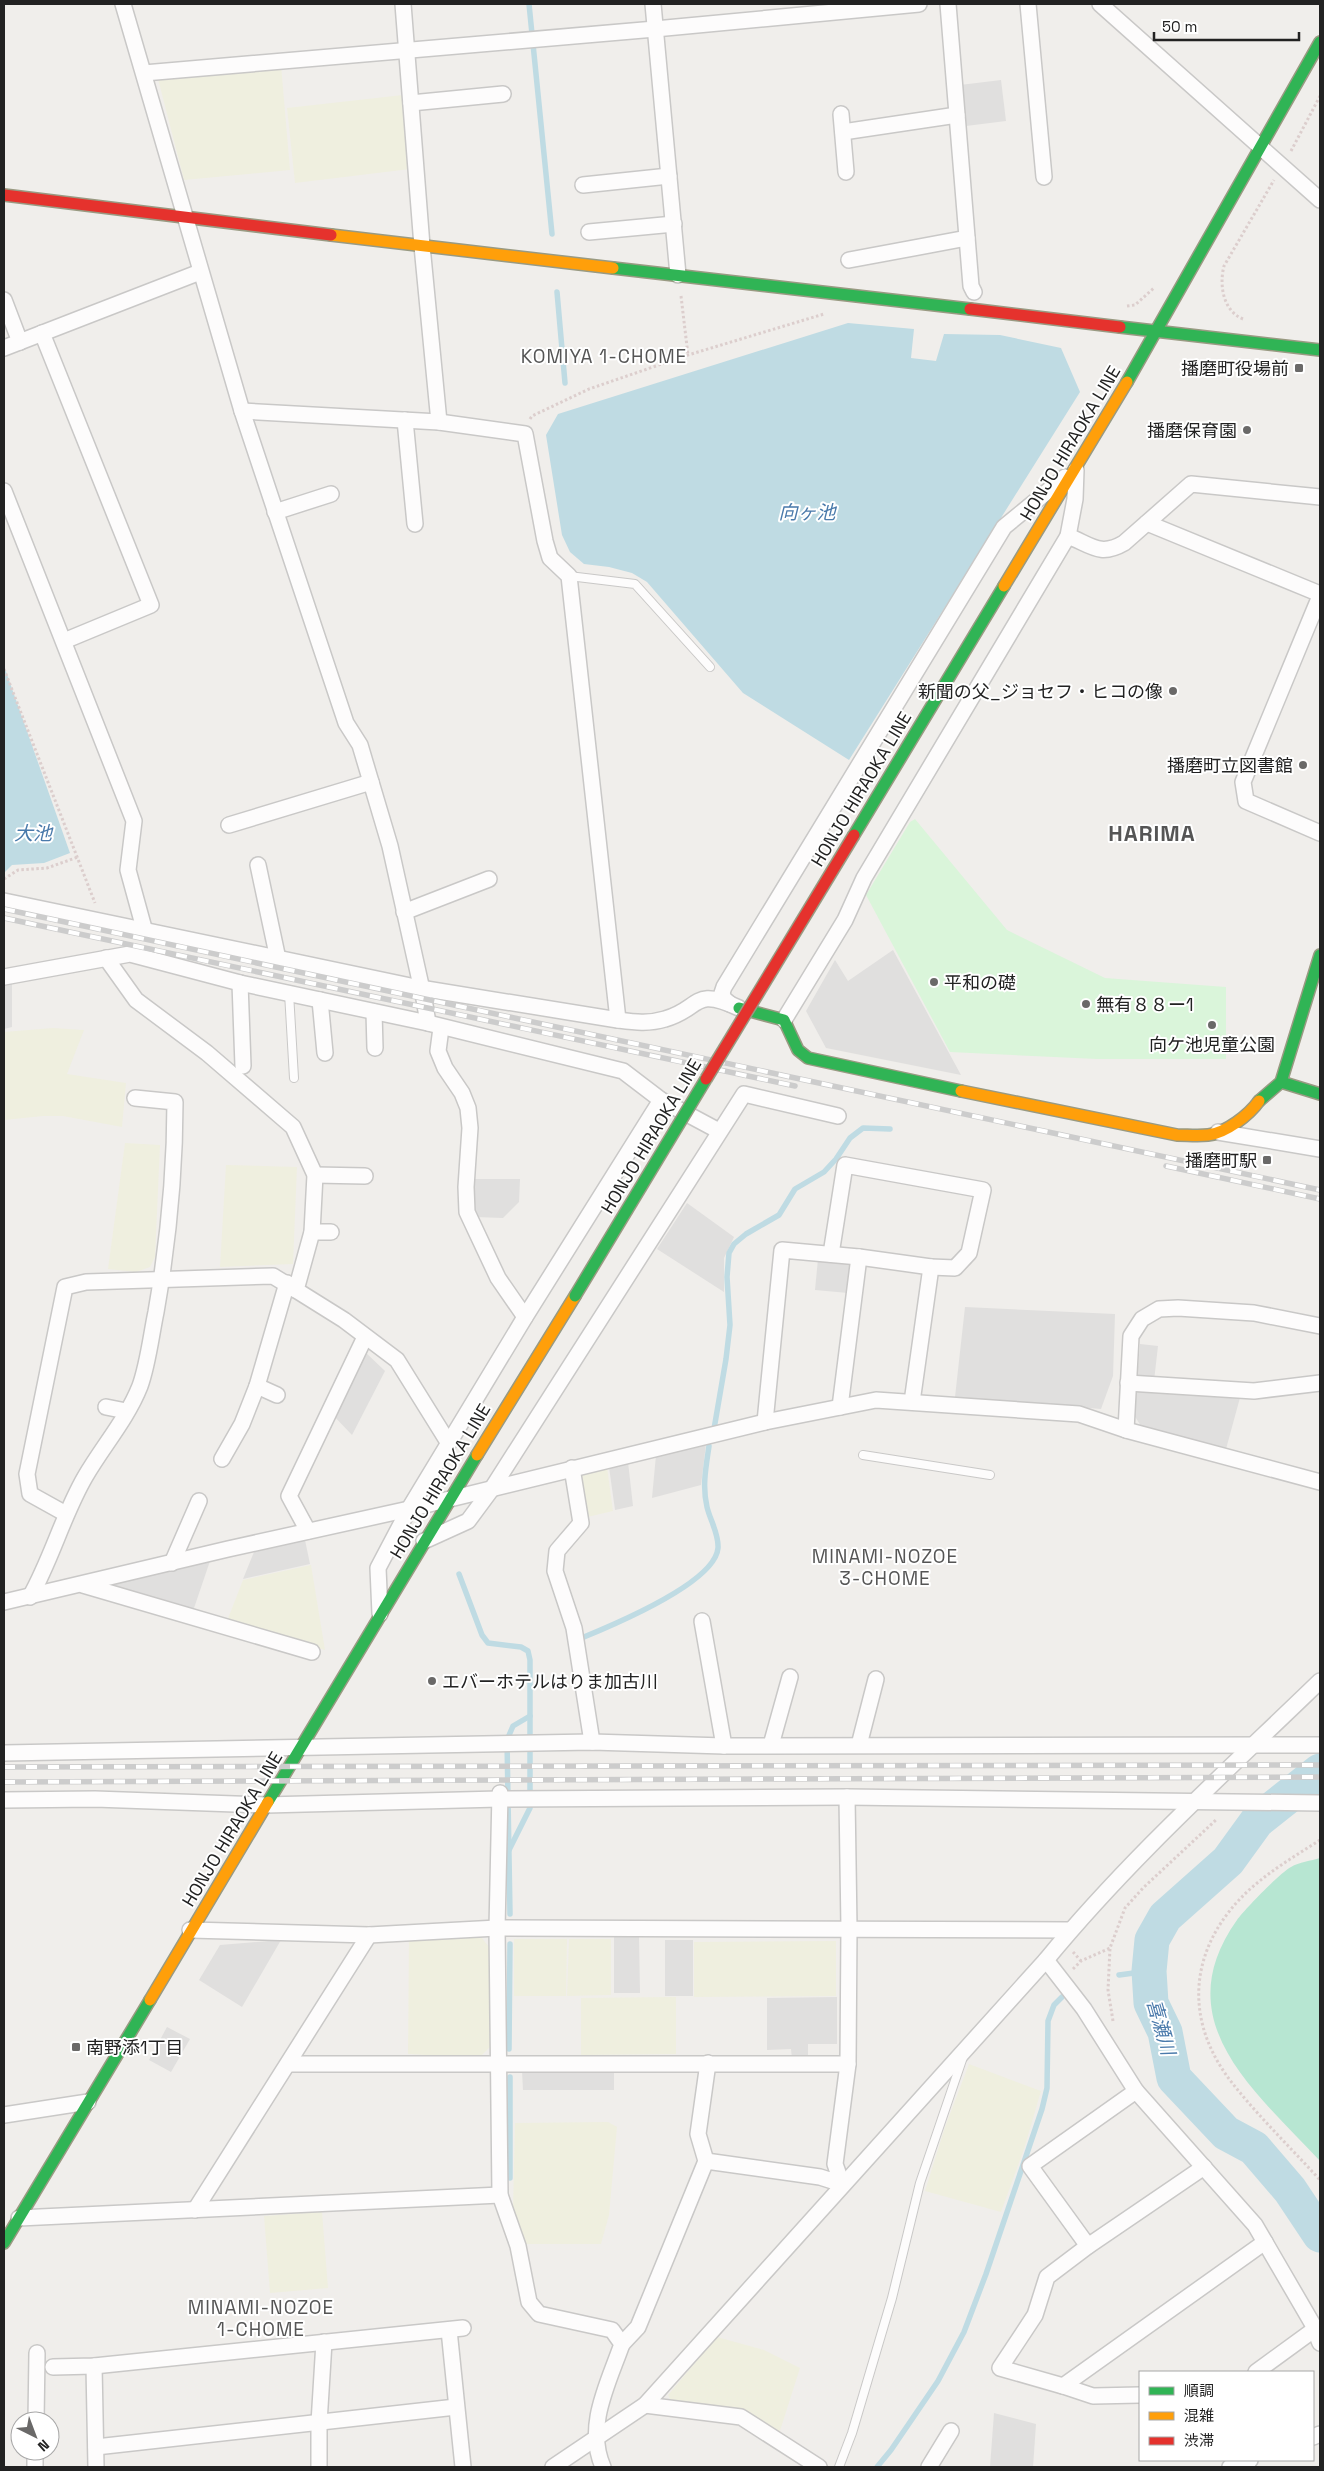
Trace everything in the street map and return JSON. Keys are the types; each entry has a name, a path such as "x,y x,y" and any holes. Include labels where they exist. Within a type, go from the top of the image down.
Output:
{"main road":[{"name":"HONJO HIRAOKA LINE","path":"4,2243 449,1499 854,835 1157,333 1320,42"},
{"path":"4,195 186,219 678,275 1157,333 1320,350"},
{"path":"734,1006 784,1020 794,1038 795,1048 803,1057 817,1061 1178,1135 1195,1136 1218,1132 1244,1118 1252,1111 1261,1098 1281,1082 1320,955"},
{"path":"1281,1082 1320,1094"}],"street":[{"path":"124,4 200,272 242,411 346,723 360,744 390,846 420,988 434,1025 438,1051 445,1068 462,1093 468,1108 470,1128 466,1187 468,1212 498,1278 525,1317"},
{"path":"403,4 422,246 439,422"},
{"path":"653,4 678,275"},
{"path":"144,72 408,51 919,4"},
{"path":"948,4 971,286 974,292"},
{"path":"1028,4 1044,177"},
{"path":"1100,4 1262,146 1320,200"},
{"path":"411,103 503,94"},
{"path":"841,114 846,172"},
{"path":"843,132 957,115"},
{"path":"583,185 669,176"},
{"path":"589,232 674,224"},
{"path":"849,260 967,238"},
{"path":"4,348 200,272"},
{"path":"4,300 20,342"},
{"path":"42,333 151,605 64,641"},
{"path":"242,411 439,422 525,434 545,541 550,558 569,576 618,1020"},
{"path":"405,420 415,524"},
{"path":"784,1020 846,920 864,878 1068,536 1075,499 1076,468"},
{"path":"734,1006 724,999 722,993 1004,527 1076,468"},
{"path":"1068,536 1104,551 1124,543 1191,484 1320,497"},
{"path":"4,492 134,821 128,870 145,932"},
{"path":"275,512 331,494"},
{"path":"1147,523 1320,595 1243,782 1246,801 1320,833"},
{"path":"229,825 371,782"},
{"path":"258,865 278,959"},
{"path":"404,912 489,879"},
{"path":"4,901 420,988 618,1020 653,1022 667,1019 702,998 734,1006"},
{"path":"4,976 130,954 240,983 434,1025 623,1070 661,1100 719,1131"},
{"path":"106,958 136,1000 207,1053 293,1127 315,1176 312,1232 242,1424 222,1459"},
{"path":"682,1010 738,967"},
{"path":"240,983 244,1066"},
{"path":"320,1000 325,1053"},
{"path":"374,1012 375,1048"},
{"path":"424,1541 468,1521 491,1490 744,1094 838,1116"},
{"path":"30,1597 45,1570 66,1514 85,1477 140,1385 162,1278 175,1145 176,1102 135,1098"},
{"path":"380,1614 378,1568 409,1510 448,1442 661,1100"},
{"path":"1244,1118 1247,1130 1259,1139"},
{"path":"1218,1132 1320,1149"},
{"path":"765,1422 782,1250 955,1268 969,1253 983,1190 845,1165 831,1254"},
{"path":"315,1176 365,1176"},
{"path":"312,1232 331,1232"},
{"path":"840,1407 859,1257"},
{"path":"912,1402 931,1267"},
{"path":"66,1514 30,1494 27,1474 65,1288 86,1282 162,1278 273,1276 292,1286 344,1320 397,1360 448,1442"},
{"path":"1126,1430 1131,1336 1142,1319 1159,1310 1178,1308 1254,1313 1320,1326"},
{"path":"308,1531 289,1496 366,1337"},
{"path":"1128,1383 1254,1391 1320,1383"},
{"path":"257,1386 277,1395"},
{"path":"4,1602 84,1585 308,1531 409,1510 572,1468 681,1444 765,1422 876,1400 956,1407 1080,1414 1126,1430 1320,1482"},
{"path":"106,1407 126,1411"},
{"path":"572,1468 581,1523 557,1551 555,1571 574,1628 592,1742"},
{"path":"172,1563 199,1501"},
{"path":"84,1585 312,1652"},
{"path":"702,1621 724,1746"},
{"path":"771,1745 790,1677"},
{"path":"859,1745 876,1679"},
{"path":"553,2467 645,2405 842,2184 1046,1960 1070,1930 1194,1802 1320,1681"},
{"path":"4,1753 592,1742 724,1746 1320,1744"},
{"path":"499,1796 497,2064 500,2195 518,2246 529,2302 539,2314 612,2330 622,2344"},
{"path":"4,1800 94,1799 266,1805 499,1796 847,1797 1320,1803"},
{"path":"842,2184 835,2164 848,2064 849,1928 847,1797"},
{"path":"190,1930 369,1934 497,1928 1070,1930"},
{"path":"195,2210 369,1934"},
{"path":"1046,1960 1084,2009 1136,2091 1255,2225 1318,2336 1258,2371"},
{"path":"603,2467 596,2452 595,2438 598,2414 622,2344 638,2327 706,2161 698,2134 708,2063"},
{"path":"288,2064 848,2064"},
{"path":"1088,2246 1030,2166 1136,2091"},
{"path":"4,2115 88,2102"},
{"path":"706,2161 820,2177 842,2184"},
{"path":"1139,2395 1093,2396 1000,2368 1035,2315 1048,2277 1088,2246 1204,2167"},
{"path":"19,2218 500,2195"},
{"path":"1064,2386 1265,2242"},
{"path":"53,2367 94,2366 456,2329 456,2407 463,2467"},
{"path":"319,2467 319,2423 324,2342"},
{"path":"36,2411 37,2352"},
{"path":"94,2366 96,2467"},
{"path":"645,2405 741,2417 818,2467"},
{"path":"96,2447 456,2407"},
{"path":"929,2467 951,2431"},
{"path":"1229,2467 1247,2461"}],"lane":[{"path":"569,576 635,584 710,667"},
{"path":"289,993 294,1078"},
{"path":"863,1455 990,1475"},
{"path":"838,2467 852,2432 892,2298 920,2183 967,2046"}],"path":[{"path":"1249,321 1240,318 1227,304 1222,294 1221,277 1224,266 1283,165 1320,96"},
{"path":"681,292 688,355"},
{"path":"525,434 532,416 589,389 688,355 832,312"},
{"path":"4,669 97,907"},
{"path":"4,879 18,870 47,868 78,857"},
{"path":"1114,2024 1108,1990 1110,1948 1125,1908 1221,1815 1228,1803"},
{"path":"1320,1840 1286,1861 1238,1900 1218,1926 1204,1956 1197,1989 1203,2030 1214,2054 1232,2083 1320,2180"},
{"path":"1062,1979 1081,1961 1110,1948"}],"green space":[{"path":"281,65 290,170 184,180 157,75"},
{"path":"403,95 410,169 295,183 287,108"},
{"path":"915,819 1007,930 1105,978 1226,987 1226,1059 1097,1059 950,1052 866,895 910,822"},
{"path":"53,1028 84,1030 67,1074 126,1083 122,1127 63,1116 4,1120 4,1032"},
{"path":"125,1143 160,1145 155,1257 150,1267 136,1272 108,1269"},
{"path":"226,1165 297,1167 293,1264 220,1267"},
{"path":"607,1467 613,1511 583,1518 576,1473"},
{"path":"311,1565 325,1650 227,1621 243,1580"},
{"path":"1320,1858 1320,2161 1269,2108 1246,2081 1227,2052 1214,2022 1210,1990 1217,1956 1241,1915 1279,1876 1291,1867"},
{"path":"409,1937 481,1937 489,1947 490,2047 479,2058 408,2054"},
{"path":"514,1939 567,1939 566,1996 514,1996"},
{"path":"569,1939 611,1939 611,1995 567,1996"},
{"path":"836,1941 836,1996 694,1997 694,1942"},
{"path":"676,1997 676,2054 581,2055 581,1998"},
{"path":"969,2064 1041,2091 1024,2149 1001,2212 925,2191 945,2127"},
{"path":"608,2122 617,2127 609,2215 601,2244 523,2244 513,2208 515,2123"},
{"path":"322,2212 328,2288 270,2293 264,2216"},
{"path":"717,2337 764,2350 800,2368 779,2434 747,2411 672,2403 668,2395"}],"shaded area":[{"path":"1001,80 1006,121 966,126 960,85"},
{"path":"893,950 961,1075 826,1048 806,1011 835,960 848,981"},
{"path":"12,980 12,1027 4,1029 4,982"},
{"path":"472,1179 520,1179 519,1202 503,1218 475,1217 471,1203"},
{"path":"687,1203 734,1237 724,1258 724,1292 657,1249"},
{"path":"818,1259 847,1262 851,1267 848,1293 815,1290"},
{"path":"965,1307 1115,1314 1113,1376 1101,1409 955,1397"},
{"path":"1140,1344 1158,1346 1154,1381 1137,1379"},
{"path":"364,1351 385,1371 352,1435 332,1414"},
{"path":"1136,1388 1241,1394 1226,1449 1141,1426 1134,1415"},
{"path":"706,1444 701,1485 652,1498 656,1455"},
{"path":"628,1462 633,1506 615,1510 609,1467"},
{"path":"305,1540 310,1564 243,1579 254,1552"},
{"path":"210,1561 193,1611 114,1590 116,1584"},
{"path":"614,1937 639,1937 640,1993 614,1993"},
{"path":"281,1940 242,2007 199,1980 220,1945"},
{"path":"665,1940 693,1940 693,1996 665,1996"},
{"path":"837,1997 837,2044 808,2044 808,2059 792,2059 791,2049 767,2050 767,1998"},
{"path":"167,2027 190,2039 171,2072 149,2060"},
{"path":"614,2070 614,2090 523,2090 522,2071"},
{"path":"994,2413 1036,2424 1033,2467 990,2467"}],"water":[{"name":"向ヶ池","path":"848,323 914,329 911,358 936,361 944,334 1000,335 1061,348 1080,392 849,760 743,693 647,582 632,573 609,567 584,564 570,552 562,535 546,435 558,414"},
{"name":"大池","path":"4,666 70,853 44,863 12,865 4,873"}],"waterway":[{"path":"529,4 552,234"},
{"path":"557,292 565,383"},
{"path":"714,1429 730,1325 727,1277 729,1253 734,1244 746,1234 779,1215 795,1189 824,1172 836,1159 850,1138 863,1128 890,1129"},
{"path":"584,1637 661,1601 700,1575 713,1561 718,1543 707,1507 705,1492 709,1446"},
{"path":"459,1574 482,1635 488,1643 521,1647 528,1651 530,1660 530,1808 508,1852"},
{"path":"510,1914 507,1740 513,1726 530,1716"},
{"name":"喜瀬川","path":"1320,1771 1257,1821 1228,1861 1165,1917 1152,1940 1149,1971 1151,2003 1165,2032 1174,2078 1226,2133 1254,2148 1290,2190 1320,2235"},
{"path":"509,2049 510,1944"},
{"path":"1119,1975 1149,1971"},
{"path":"877,2467 891,2450 938,2381 964,2332 986,2274 1042,2109 1047,2088 1048,2021 1054,2005 1062,1997"},
{"path":"510,2077 510,2178"}],"railway":[{"path":"4,909 1320,1190"},
{"path":"4,918 795,1086"},
{"path":"1166,1166 1320,1199"},
{"path":"4,1767 1320,1765"},
{"path":"4,1782 1320,1777"}],"traffic: fast":[{"path":"1127,382 1320,42"},
{"path":"613,268 970,309"},
{"path":"1120,327 1320,350"},
{"path":"854,835 1004,586"},
{"path":"1259,1101 1281,1082 1320,955"},
{"path":"739,1008 784,1020 798,1050 808,1058 961,1091"},
{"path":"575,1296 706,1079"},
{"path":"1281,1082 1320,1094"},
{"path":"268,1802 477,1455"},
{"path":"4,2243 150,2000"}],"traffic: slow":[{"path":"331,235 613,268"},
{"path":"1004,586 1127,382"},
{"path":"961,1091 1177,1135 1215,1134 1243,1117 1259,1101"},
{"path":"477,1455 575,1296"},
{"path":"150,2000 268,1802"}],"traffic: jam":[{"path":"4,195 331,235"},
{"path":"970,309 1120,327"},
{"path":"706,1079 854,835"}],"place":[{"name":"播磨町役場前","path":"1299,368"},
{"name":"播磨保育園","path":"1247,430"},
{"name":"新聞の父_ジョセフ・ヒコの像","path":"1173,691"},
{"name":"播磨町立図書館","path":"1303,765"},
{"name":"平和の礎","path":"934,982"},
{"name":"無有８８ー1","path":"1086,1004"},
{"name":"向ケ池児童公園","path":"1212,1025"},
{"name":"播磨町駅","path":"1267,1160"},
{"name":"エバーホテルはりま加古川","path":"432,1681"},
{"name":"南野添1丁目","path":"76,2047"}],"district":[{"name":"KOMIYA 1-CHOME","path":"604,356"},
{"name":"HARIMA","path":"1152,833"},
{"name":"MINAMI-NOZOE 3-CHOME","path":"885,1567"},
{"name":"MINAMI-NOZOE 1-CHOME","path":"261,2318"}]}
